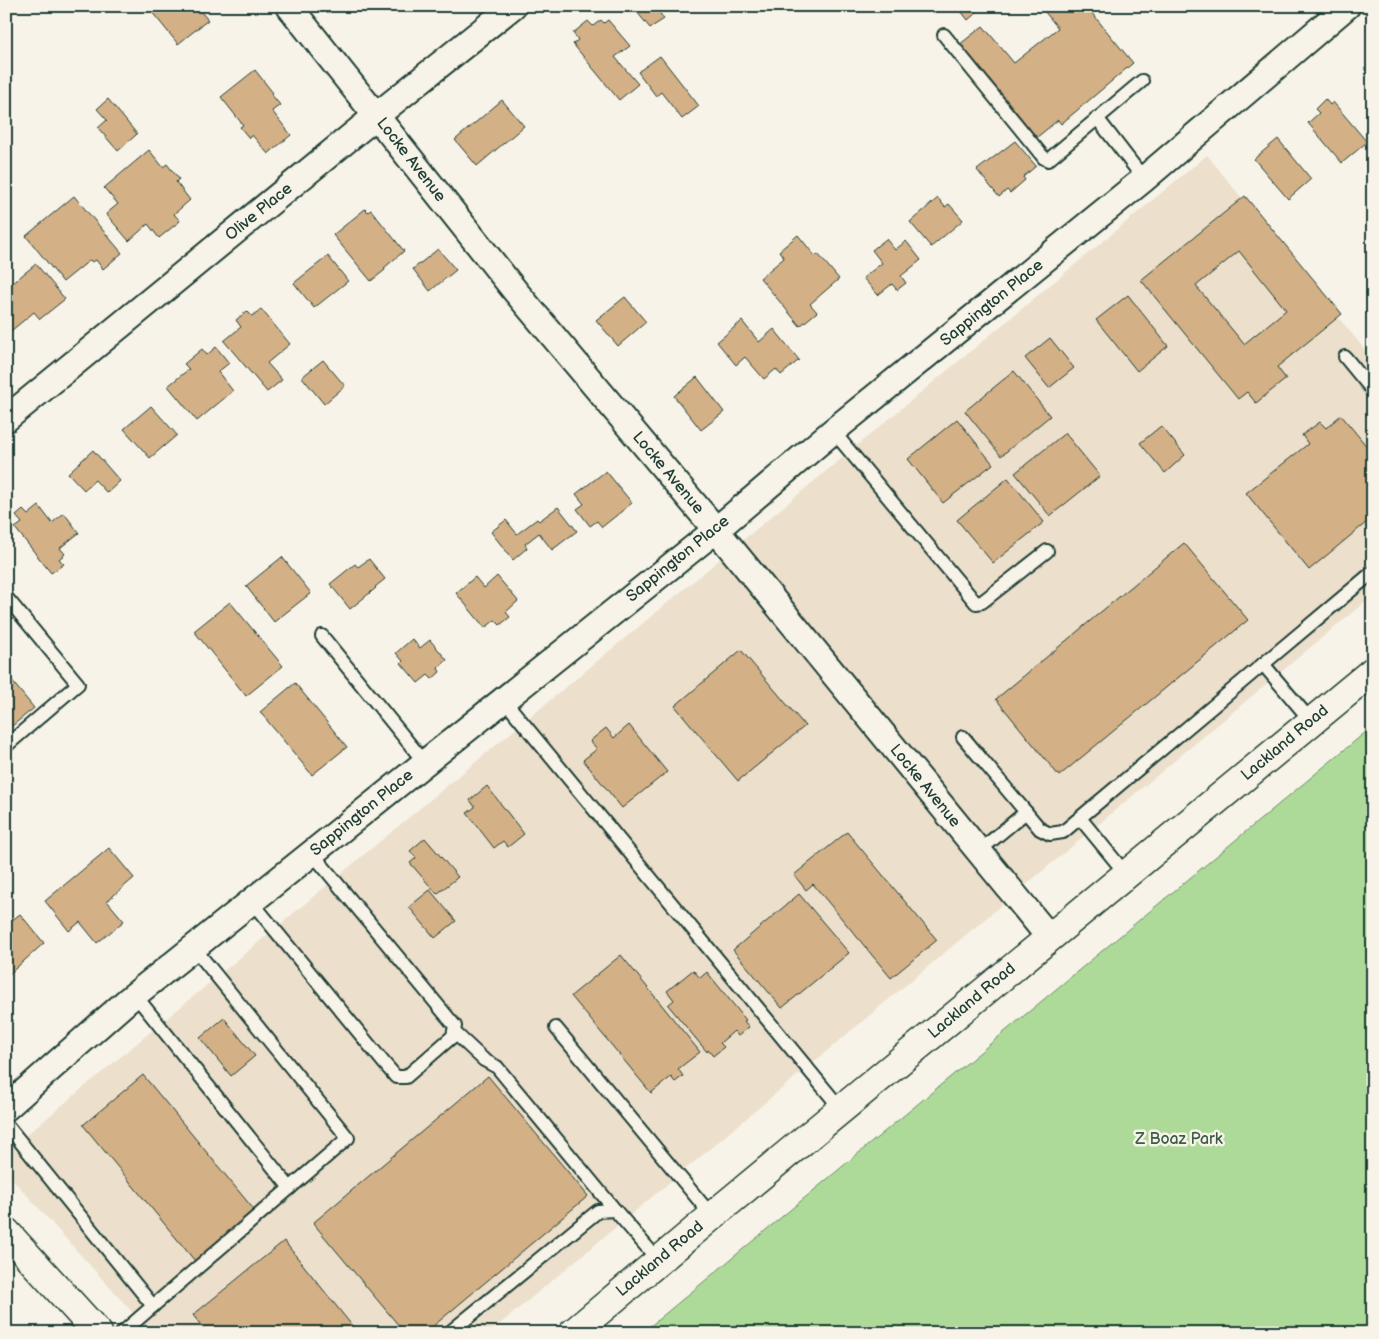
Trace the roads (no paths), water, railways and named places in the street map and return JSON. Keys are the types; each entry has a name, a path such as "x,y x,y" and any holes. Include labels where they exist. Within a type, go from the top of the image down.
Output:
{"street":[{"name":"Locke Avenue","path":"289,6 516,292 716,530 1049,937"},
{"name":"Olive Place","path":"6,419 512,6"},
{"name":"Sappington Place","path":"6,1108 135,995 716,530 833,431 1144,179 1347,6"},
{"name":"Lackland Road","path":"573,1333 841,1108 1373,671"},
{"path":"6,1232 96,1332"}],"lane":[{"path":"944,35 1044,158 1048,160 1142,81"},
{"path":"1097,118 1144,179"},
{"path":"1345,358 1373,392"},
{"path":"833,431 976,604 982,602 1047,551"},
{"path":"963,737 1040,829 1050,834 1063,832 1373,572"},
{"path":"6,597 78,684 6,746"},
{"path":"322,636 425,763"},
{"path":"1263,664 1311,721"},
{"path":"504,700 841,1108"},
{"path":"979,851 1026,812"},
{"path":"1080,818 1126,874"},
{"path":"252,902 396,1077 406,1076 453,1036 455,1026 312,853"},
{"path":"122,1333 348,1138 194,948"},
{"path":"135,995 290,1188"},
{"path":"556,1028 712,1216"},
{"path":"454,1032 484,1060 497,1067 658,1260"},
{"path":"6,1124 153,1306"},
{"path":"449,1333 598,1211 615,1210"}],"park label":[{"name":"Z Boaz Park","path":"1179,1139"}]}
